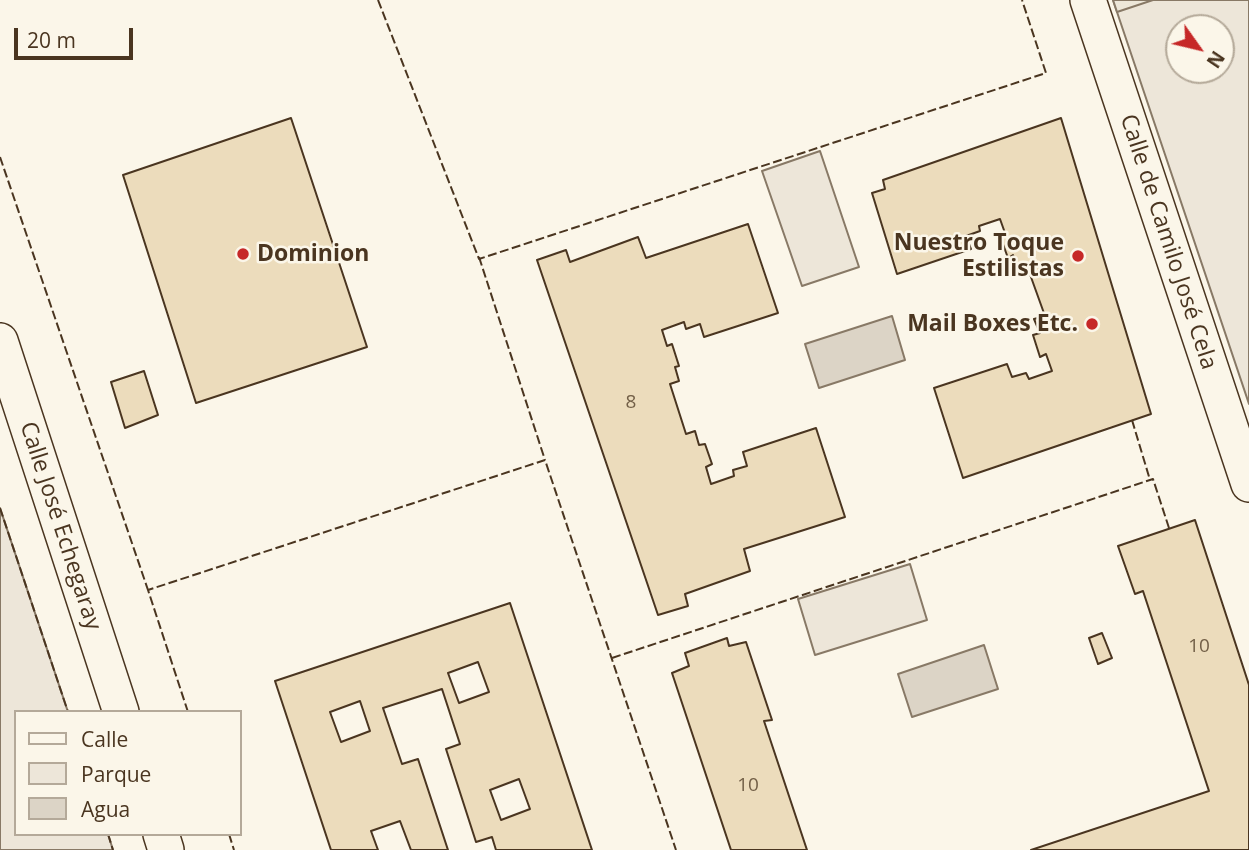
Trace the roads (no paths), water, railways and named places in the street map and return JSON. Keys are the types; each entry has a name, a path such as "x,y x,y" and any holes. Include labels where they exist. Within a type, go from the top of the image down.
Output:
{"street":[{"name":"Calle de Camilo José Cela","path":"1088,0 1249,484"},
{"name":"Calle José Echegaray","path":"0,341 120,710"}],"water":[{"path":"892,316 905,360 819,388 805,344"},
{"path":"984,645 998,689 912,717 898,674"}],"place":[{"name":"Dominion","path":"243,254"},
{"name":"Nuestro Toque Estilistas","path":"1078,256"},
{"name":"Mail Boxes Etc.","path":"1092,324"}]}
